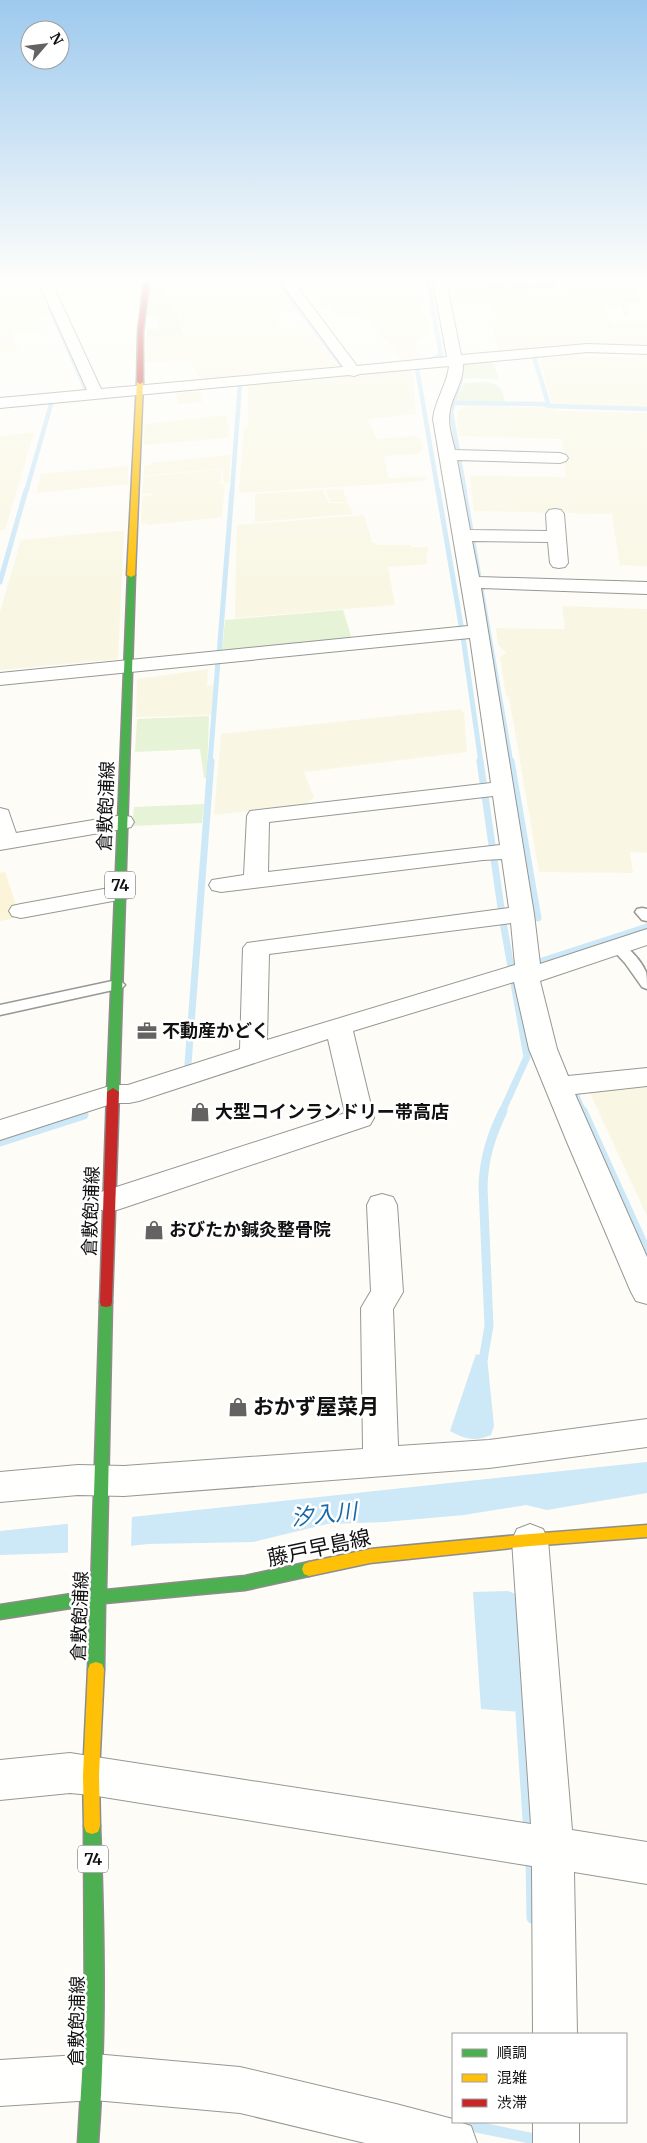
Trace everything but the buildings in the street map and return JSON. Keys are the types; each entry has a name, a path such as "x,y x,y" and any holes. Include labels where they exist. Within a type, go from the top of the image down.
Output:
{"main road":[{"name":"倉敷飽浦線","path":"88,2143 94,2077 96,1976 91,1775 99,1597 100,1485 109,1201 140,381"},
{"name":"藤戸早島線","path":"0,1612 99,1597 246,1582 370,1556 530,1540 647,1532"}],"street":[{"path":"90,381 95,392"},
{"path":"0,403 95,392 140,391 239,381"},
{"path":"453,381 441,411 454,455 478,582 468,632 498,852 519,974 543,1050 566,1085 647,1292"},
{"path":"454,455 560,458"},
{"path":"555,514 559,563"},
{"path":"469,536 556,538"},
{"path":"478,582 647,588"},
{"path":"0,679 468,632"},
{"path":"256,881 258,816 490,788"},
{"path":"0,815 4,842 123,822"},
{"path":"221,885 498,852"},
{"path":"21,911 120,892"},
{"path":"253,1055 256,948 509,915"},
{"path":"0,1130 113,1094 129,1094 339,1026 647,937"},
{"path":"109,1201 360,1118 339,1026"},
{"path":"566,1085 647,1077"},
{"path":"381,1462 377,1308 387,1292 382,1206"},
{"path":"0,1487 78,1480 100,1485 124,1481 489,1454 647,1433"},
{"path":"530,1540 538,1846 555,2033"},
{"path":"0,1780 70,1773 91,1775 647,1863"},
{"path":"0,2084 94,2077 240,2090 396,2135 454,2143"}],"lane":[{"path":"617,947 630,960 647,984"},
{"path":"0,1010 117,985"}],"shaded area":[{"path":"272,381 413,381 416,414 367,419 377,439 415,436 420,439 423,447 418,454 384,456 388,478 425,477 426,481 243,493 239,491 244,427 248,426 248,386 250,383"},
{"path":"546,381 647,381 647,407 552,405"},
{"path":"200,391 202,402 178,404 176,393"},
{"path":"467,406 647,413 647,566 620,565 612,514 474,511 470,476 566,477 562,439 459,436 457,411"},
{"path":"226,415 229,427 227,438 143,445 145,424"},
{"path":"34,432 5,530 0,530 0,436"},
{"path":"231,455 229,483 224,483 222,468 144,476 144,466 151,465 151,463"},
{"path":"128,466 128,484 36,493 41,474"},
{"path":"221,469 220,484 225,484 222,517 150,525 141,523 142,497 152,495 151,493 142,494 144,477"},
{"path":"343,489 347,502 330,502 326,490"},
{"path":"323,490 329,503 348,503 353,514 255,522 255,494"},
{"path":"364,515 372,542 379,545 428,547 427,564 388,567 395,605 235,618 237,525"},
{"path":"124,531 118,659 0,670 0,612 21,540"},
{"path":"562,606 647,609 647,853 630,852 633,873 539,872 509,697 506,696 500,657 506,653 498,645 496,628 565,629"},
{"path":"208,669 207,686 214,685 211,715 136,717 137,679"},
{"path":"460,709 464,713 467,752 304,772 314,797 306,804 214,815 221,734"},
{"path":"647,1083 647,1216 588,1089"}],"green space":[{"path":"464,383 493,383 499,387 505,402 456,402"},
{"path":"343,610 352,639 222,651 225,620"},
{"path":"209,716 207,778 204,778 200,749 135,752 137,719"},
{"path":"204,804 202,823 132,826 134,807"}],"sand":[{"path":"5,872 20,917 0,921 0,873"}],"water":[{"path":"476,1354 487,1357 494,1426 491,1435 475,1439 465,1438 450,1431"},
{"name":"汐入川","path":"647,1462 647,1493 547,1510 526,1505 464,1515 385,1522 327,1524 253,1542 148,1544 63,1553 0,1555 0,1531"},
{"path":"508,1591 526,1598 532,1713 481,1709 473,1592"}],"pier":[{"path":"132,1514 131,1548 68,1555 68,1521"}],"waterway":[{"path":"82,381 86,390"},
{"path":"232,492 240,384 238,381"},
{"path":"419,381 438,492"},
{"path":"454,403 460,381"},
{"path":"541,381 549,406"},
{"path":"26,492 52,401"},
{"path":"454,403 543,404 549,406"},
{"path":"454,403 451,412 465,492"},
{"path":"549,406 647,409"},
{"path":"0,582 26,490"},
{"path":"219,655 232,490"},
{"path":"438,490 463,637 481,763"},
{"path":"464,490 511,763"},
{"path":"210,763 218,661"},
{"path":"188,1064 211,761"},
{"path":"480,761 503,922 527,1057 502,1112"},
{"path":"511,761 538,918"},
{"path":"542,961 647,927"},
{"path":"572,1087 583,1112"},
{"path":"482,1366 489,1326 483,1186 489,1147 503,1111"},
{"path":"583,1111 647,1252"},
{"path":"0,1142 84,1115"},
{"path":"521,1713 529,1834"},
{"path":"531,1857 532,1918"},
{"path":"462,2124 554,2143"}],"traffic: fast":[{"path":"113,1092 131,575"},
{"path":"96,1669 106,1302"},
{"path":"0,1612 99,1597 245,1583 309,1569"},
{"path":"88,2143 93,2064 95,1945 92,1826"}],"traffic: slow":[{"path":"131,575 140,382"},
{"path":"309,1569 370,1556 530,1540 647,1531"},
{"path":"92,1826 91,1775 96,1669"}],"traffic: jam":[{"path":"106,1302 113,1092"}],"place":[{"name":"不動産かどく","path":"147,1031"},
{"name":"大型コインランドリー帯高店","path":"200,1112"},
{"name":"おびたか鍼灸整骨院","path":"154,1230"},
{"name":"おかず屋菜月","path":"238,1407"}]}
